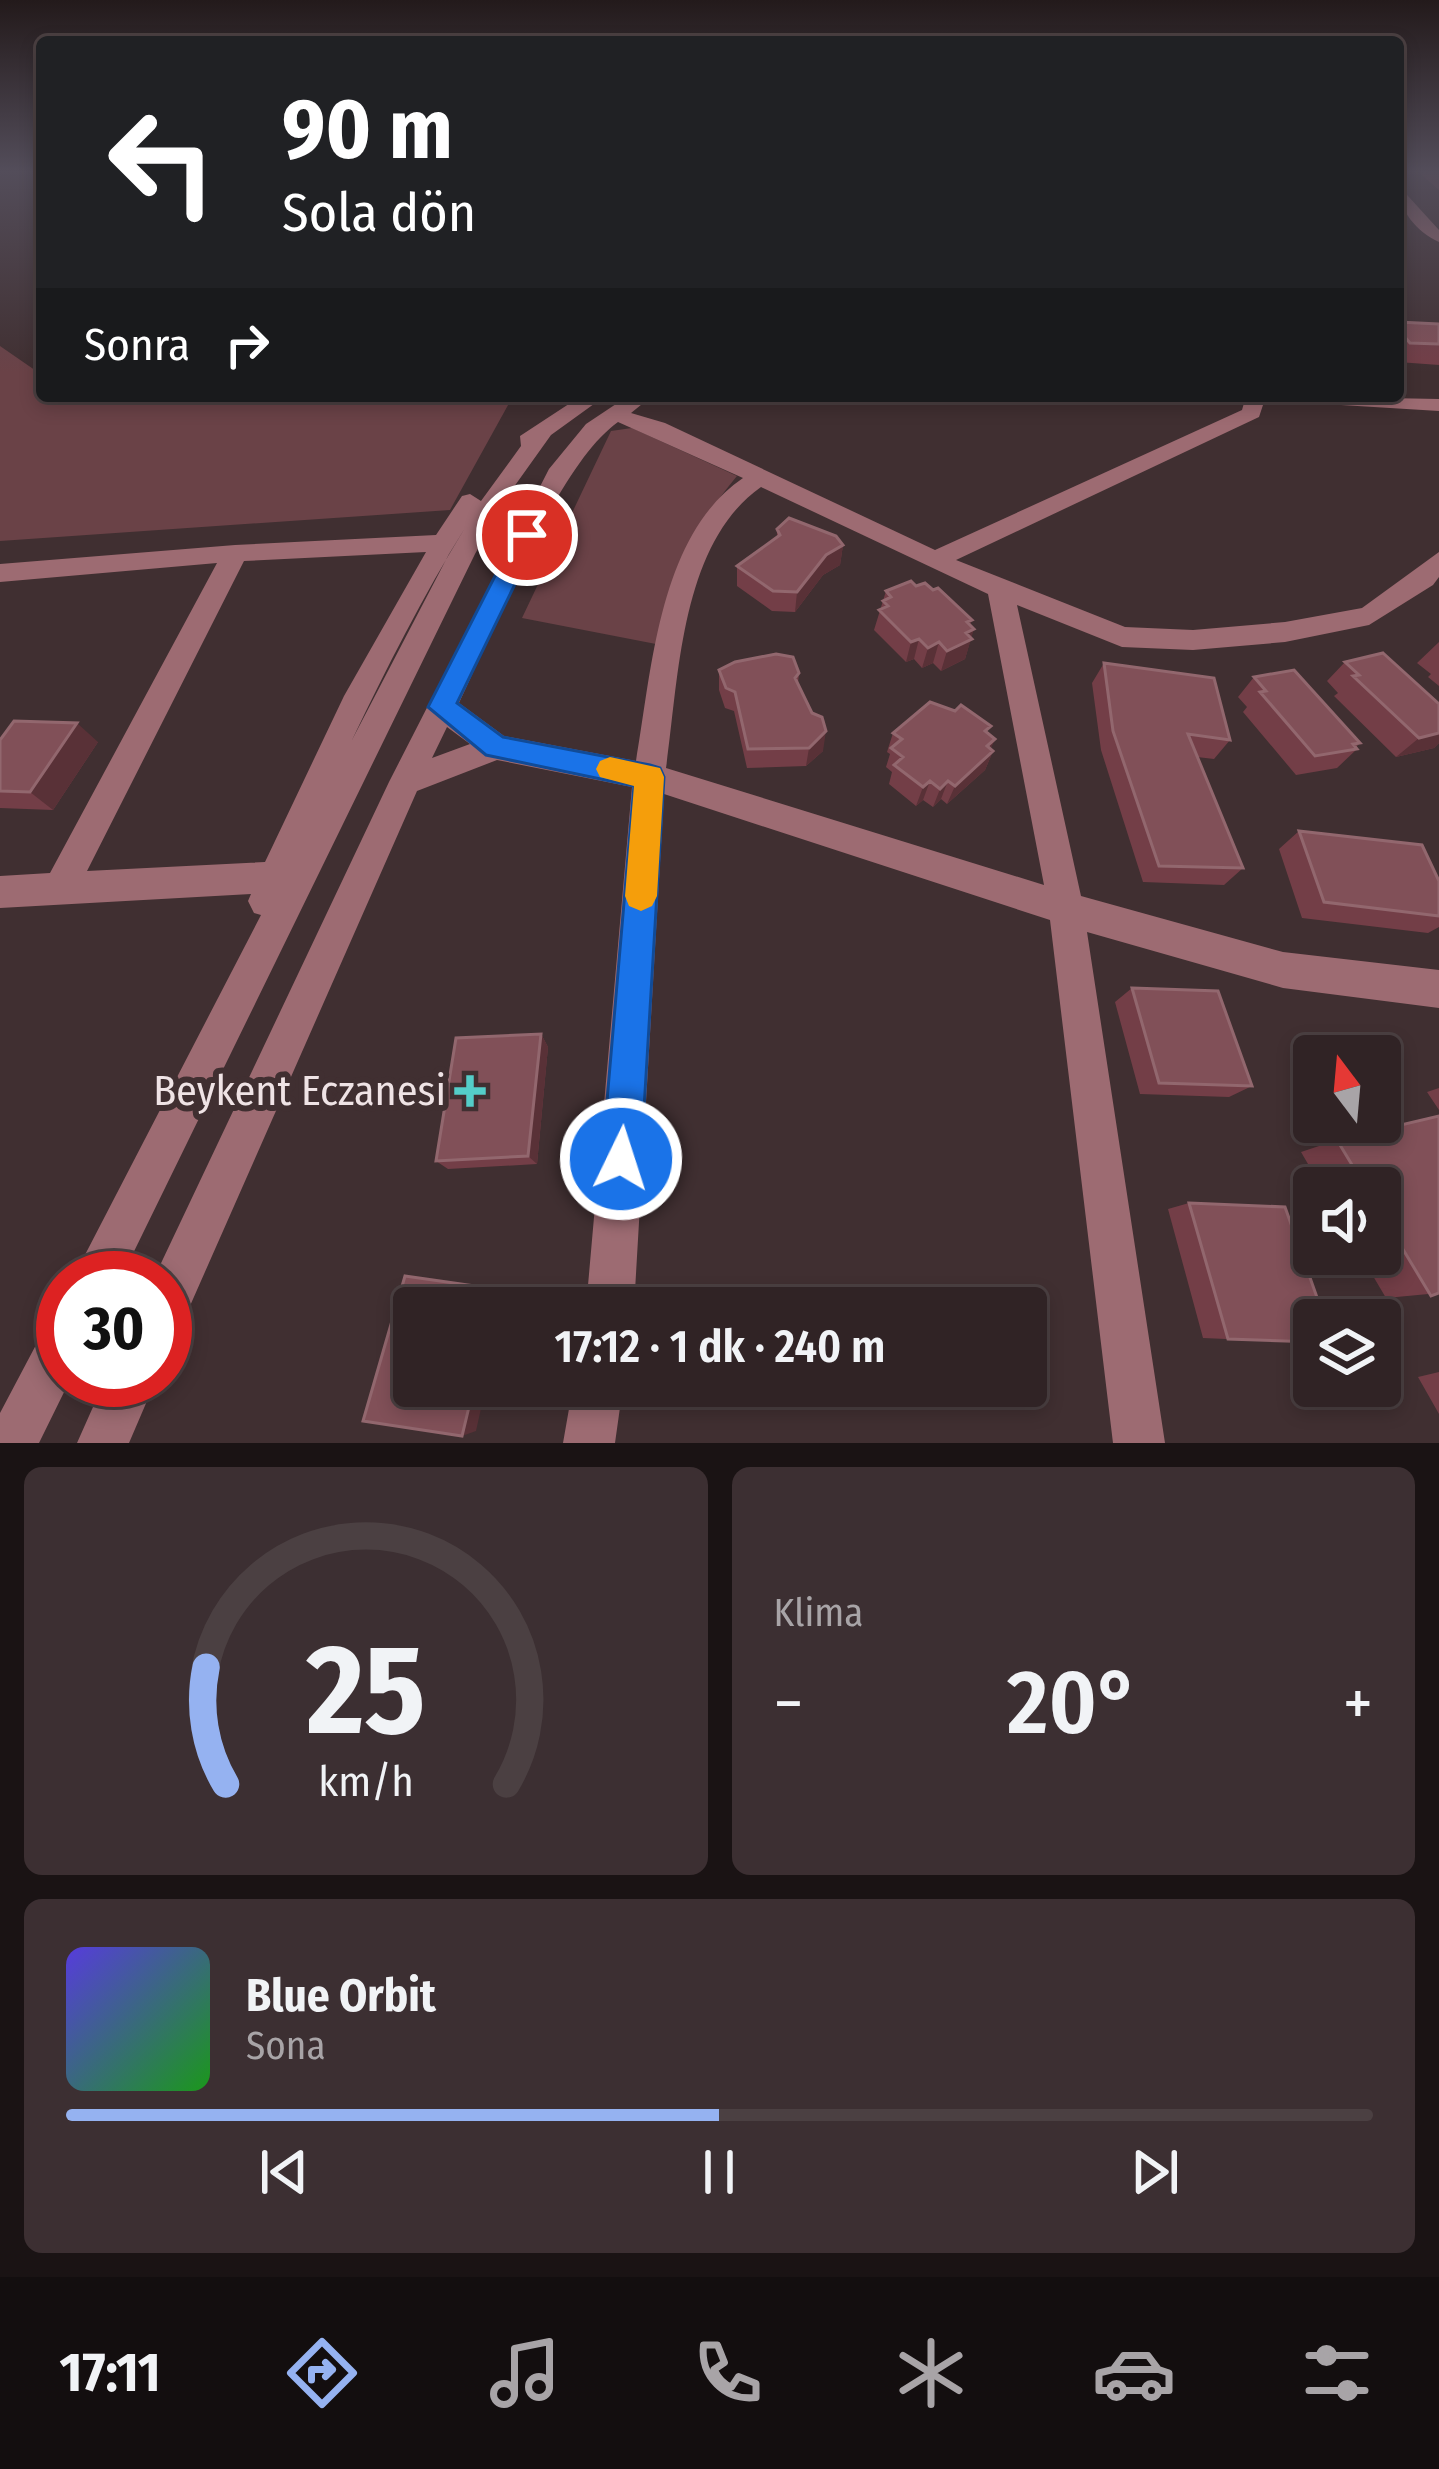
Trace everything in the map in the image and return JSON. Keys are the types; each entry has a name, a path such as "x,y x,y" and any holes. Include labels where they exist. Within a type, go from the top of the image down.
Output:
{"street":[{"path":"1404,392 1439,395"},
{"path":"246,982 253,934 276,877 386,646 443,543 493,469 513,448 617,402"},
{"path":"617,402 657,428 935,560 1121,637 1193,640 1285,632 1369,616 1424,579 1439,560"},
{"path":"191,1251 406,782 560,469 617,402"},
{"path":"935,560 1236,421 1252,412 1254,402"},
{"path":"1390,402 1439,405"},
{"path":"110,1251 472,535 542,433"},
{"path":"612,1287 650,777 684,584 702,543 734,495 760,477"},
{"path":"0,573 235,553 443,543"},
{"path":"61,886 235,553"},
{"path":"1000,589 1066,910 1139,1443"},
{"path":"442,707 496,747 650,777 1066,910 1283,970 1439,989"},
{"path":"406,782 496,747"},
{"path":"0,892 276,877"},
{"path":"12,1443 36,1396"},
{"path":"103,1443 119,1407"},
{"path":"590,1443 595,1407"}],"shaded area":[{"path":"0,346 36,371 36,402 510,402 450,510 0,541"},
{"path":"632,428 737,476 707,516 686,556 656,644 522,618 611,431"}],"building":[{"path":"1404,322 1439,324 1439,344 1410,343 1404,336"},
{"path":"789,518 836,536 843,545 826,555 797,592 773,591 737,566 780,535 777,529"},
{"path":"911,581 938,588 972,620 967,622 974,629 966,633 972,639 947,651 939,642 928,648 919,639 911,642 879,610 888,606 883,601 891,597 886,591"},
{"path":"1383,653 1439,704 1439,733 1419,738 1353,676 1359,675 1345,662"},
{"path":"776,654 793,657 799,673 795,678 812,713 822,717 826,731 809,748 748,749 735,692 726,688 719,670"},
{"path":"1104,663 1214,678 1230,740 1188,734 1243,868 1159,866 1113,731"},
{"path":"1294,670 1360,743 1353,744 1357,749 1315,756 1260,692 1266,691 1254,677"},
{"path":"930,702 955,711 961,705 991,726 985,731 995,739 987,746 993,751 955,786 948,781 940,789 930,781 923,787 894,765 903,757 891,748 902,739 893,733"},
{"path":"14,721 77,723 30,792 0,791 0,740"},
{"path":"1299,831 1422,845 1439,881 1439,916 1324,902"},
{"path":"1132,988 1218,991 1252,1086 1159,1083"},
{"path":"541,1034 528,1156 436,1161 456,1038"},
{"path":"1439,1116 1439,1293 1431,1296 1401,1246 1401,1167 1353,1167 1339,1143 1401,1143 1401,1125"},
{"path":"1189,1203 1285,1207 1293,1230 1293,1275 1309,1275 1318,1299 1293,1299 1293,1341 1228,1339"},
{"path":"405,1276 482,1287 402,1287"},
{"path":"393,1317 393,1407 469,1407 462,1436 363,1421"}],"slow traffic":[{"path":"610,769 650,777 641,896"}],"place":[{"name":"Beykent Eczanesi","path":"470,1091"}],"route":[{"path":"527,535 442,707 496,747 650,777 621,1159"}]}
